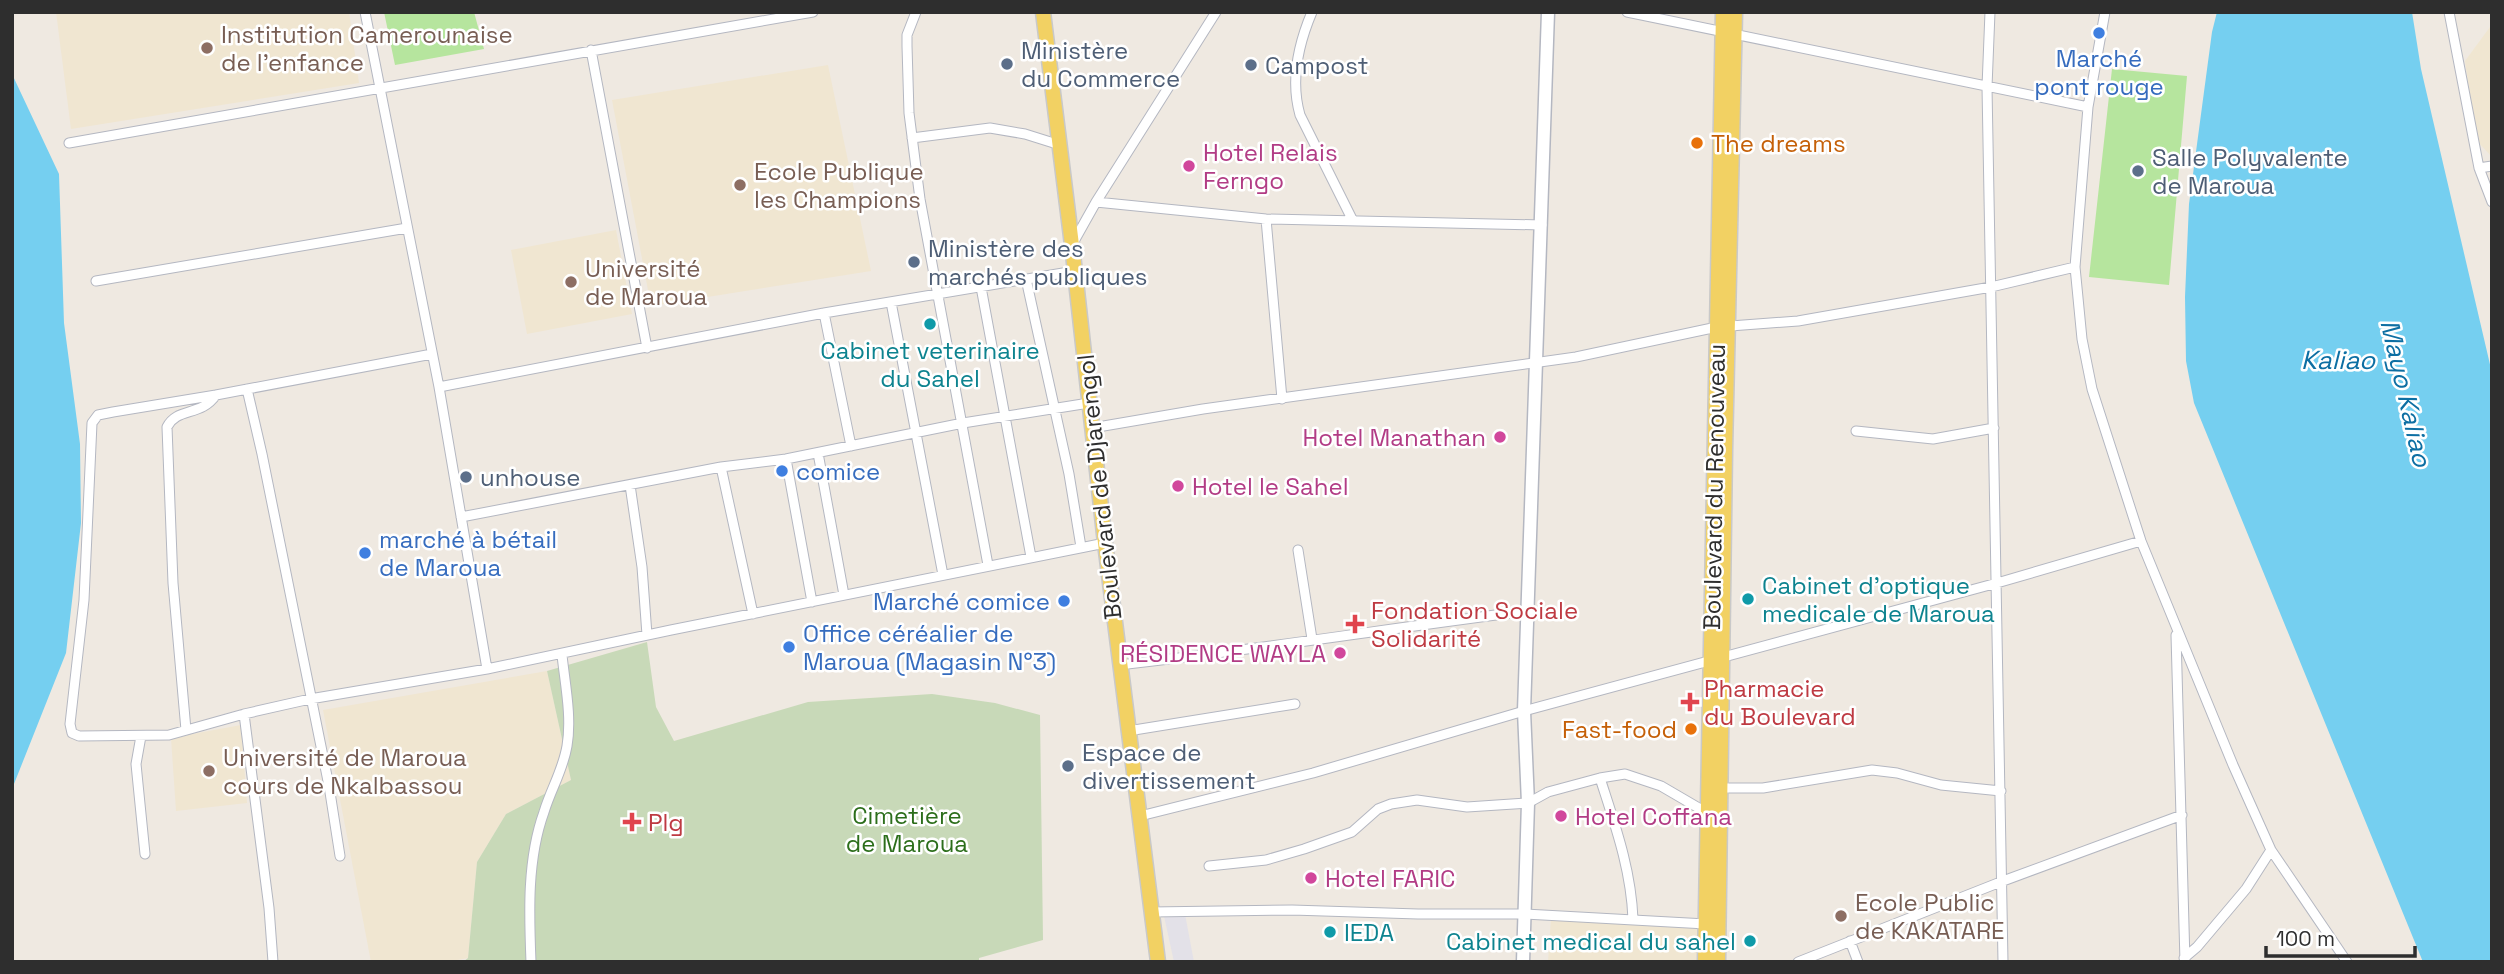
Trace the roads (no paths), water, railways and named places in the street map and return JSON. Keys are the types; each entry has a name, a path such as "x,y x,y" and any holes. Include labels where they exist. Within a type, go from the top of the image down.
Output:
{"main road":[{"name":"Boulevard de Djarengol","path":"1043,12 1119,665 1158,962"},
{"path":"1523,962 1528,803 1524,711 1548,12"},
{"name":"Boulevard du Renouveau","path":"1723,12 1729,35"},
{"name":"Boulevard du Renouveau","path":"1705,962 1717,660 1729,35 1735,12"},
{"name":"Boulevard du Renouveau","path":"1717,660 1721,789 1718,962"}],"street":[{"path":"365,12 439,387 487,669"},
{"path":"69,143 813,12"},
{"path":"916,12 907,35 906,46 912,138 927,238 988,565"},
{"path":"1072,245 1096,202 1216,12"},
{"path":"1312,12 1297,59 1295,99 1300,115 1353,221"},
{"path":"1627,12 2088,107"},
{"path":"1990,12 1987,87 2003,962"},
{"path":"2105,12 2088,107 2075,267 2082,339 2092,389 2141,541 2271,850 2347,962"},
{"path":"2449,12 2479,168 2492,202"},
{"path":"591,50 647,348"},
{"path":"912,138 990,128 1025,134 1060,145"},
{"path":"2479,168 2492,166"},
{"path":"1096,202 1265,219 1542,225"},
{"path":"1265,219 1282,399"},
{"path":"96,281 407,228"},
{"path":"1092,428 1576,357 1722,326 1798,321 1991,287 2075,267"},
{"path":"439,387 824,313 1075,271"},
{"path":"1026,279 1069,474 1081,547"},
{"path":"981,287 1031,557"},
{"path":"891,302 918,432 943,575"},
{"path":"824,313 851,446"},
{"path":"432,354 98,415 92,423 83,600 70,730 72,733 79,736 169,735 310,699 562,655 647,635 1105,543"},
{"path":"247,389 329,786 340,856"},
{"path":"186,730 173,583 167,427 175,417 207,407 216,395"},
{"path":"461,517 721,467 786,459 962,423 1089,402"},
{"path":"1856,431 1933,439 1994,428"},
{"path":"818,453 844,595"},
{"path":"786,459 812,602"},
{"path":"721,467 753,614"},
{"path":"630,485 642,567 647,635"},
{"path":"1140,816 1313,773 1524,711 1997,583 2141,541"},
{"path":"1297,551 1311,639"},
{"path":"1119,665 1527,611"},
{"path":"2176,627 2183,960"},
{"path":"531,962 530,914 535,848 544,812 561,774 568,743 562,655"},
{"path":"1128,731 1295,704"},
{"path":"244,714 269,908 273,962"},
{"path":"141,736 136,764 145,854"},
{"path":"1721,789 1763,788 1802,780 1851,776 1872,770 1941,785 2001,790"},
{"path":"1209,866 1266,860 1304,849 1352,832 1378,809 1391,804 1417,800 1467,807 1528,803 1541,795 1600,778 1625,774 1661,786 1709,814"},
{"path":"1600,778 1626,857 1632,890 1633,919"},
{"path":"1798,962 2003,881 2182,815"},
{"path":"2183,960 2246,889 2271,850"},
{"path":"1151,912 1292,910 1525,914 1706,924"},
{"path":"1850,941 1858,962"}],"water":[{"name":"Kaliao","path":"2217,12 2412,12 2421,69 2492,373 2492,962 2423,962 2194,403 2186,361 2185,297 2189,204"},
{"path":"12,74 59,174 64,323 80,444 81,523 66,653 12,789"}],"place":[{"name":"Marché pont rouge","path":"2099,33"},
{"name":"Institution Camerounaise de l'enfance","path":"207,48"},
{"name":"Ministère du Commerce","path":"1007,64"},
{"name":"Campost","path":"1251,65"},
{"name":"The dreams","path":"1697,143"},
{"name":"Hotel Relais Ferngo","path":"1189,166"},
{"name":"Salle Polyvalente de Maroua","path":"2138,171"},
{"name":"Ecole Publique les Champions","path":"740,185"},
{"name":"Ministère des marchés publiques","path":"914,262"},
{"name":"Université de Maroua","path":"571,282"},
{"name":"Cabinet veterinaire du Sahel","path":"930,324"},
{"name":"Hotel Manathan","path":"1500,437"},
{"name":"comice","path":"782,471"},
{"name":"unhouse","path":"466,477"},
{"name":"Hotel le Sahel","path":"1178,486"},
{"name":"marché à bétail de Maroua","path":"365,553"},
{"name":"Cabinet d'optique medicale de Maroua","path":"1748,599"},
{"name":"Marché comice","path":"1064,601"},
{"name":"Fondation Sociale Solidarité","path":"1355,624"},
{"name":"Office céréalier de Maroua (Magasin N°3)","path":"789,647"},
{"name":"RÉSIDENCE WAYLA","path":"1340,653"},
{"name":"Pharmacie du Boulevard","path":"1690,702"},
{"name":"Fast-food","path":"1691,729"},
{"name":"Espace de divertissement","path":"1068,766"},
{"name":"Université de Maroua cours de Nkalbassou","path":"209,771"},
{"name":"Hotel Coffana","path":"1561,816"},
{"name":"Plg","path":"632,822"},
{"name":"Hotel FARIC","path":"1311,878"},
{"name":"Ecole Public de KAKATARE","path":"1841,916"},
{"name":"IEDA","path":"1330,932"},
{"name":"Cabinet medical du sahel","path":"1750,941"}],"water label":[{"name":"Mayo Kaliao","path":"2406,393"}],"park label":[{"name":"Cimetière de Maroua","path":"907,829"}]}
